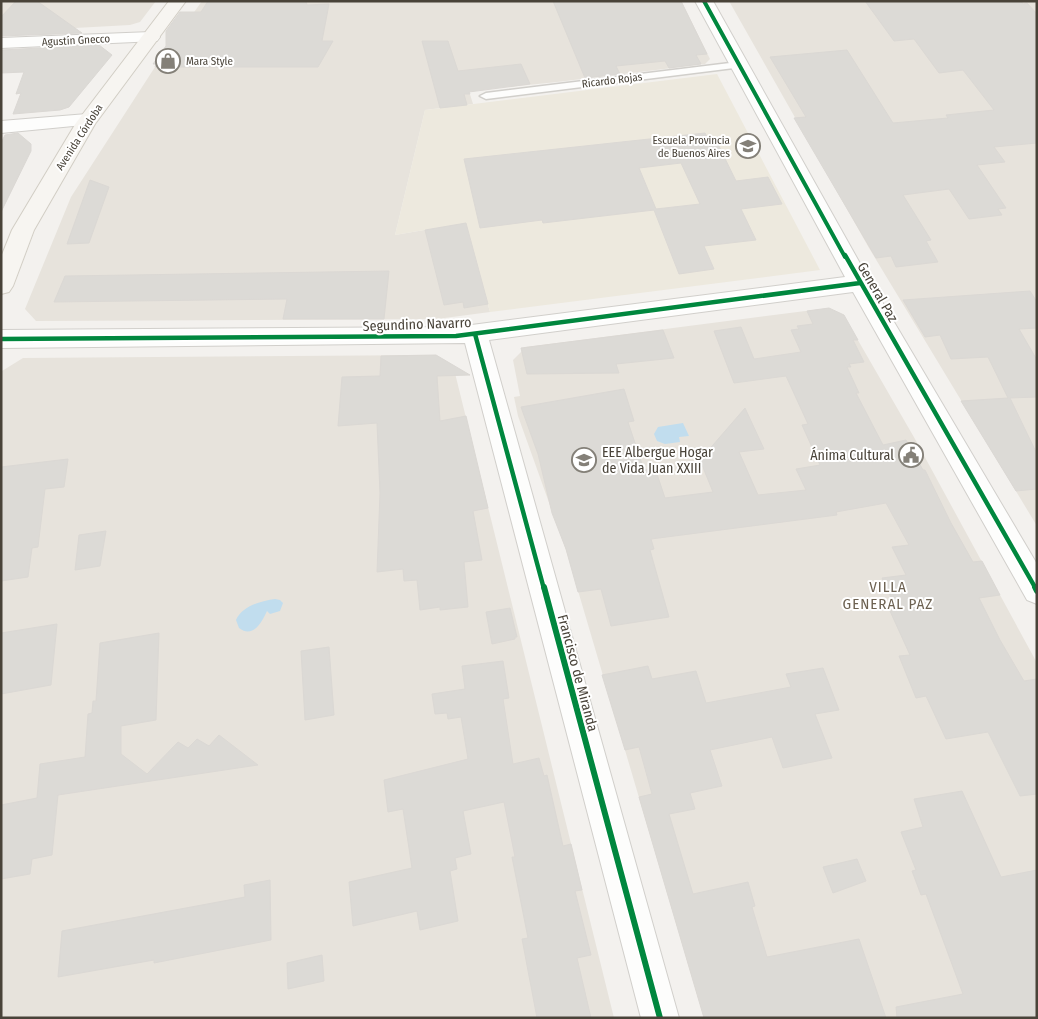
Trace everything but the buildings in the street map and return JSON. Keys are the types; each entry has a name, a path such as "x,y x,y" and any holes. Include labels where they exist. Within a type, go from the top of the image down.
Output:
{"main road":[{"name":"Avenida Córdoba","path":"1,286 23,230 88,120 178,1"}],"street":[{"name":"General Paz","path":"704,1 860,283 1037,592"},
{"name":"Agustín Gnecco","path":"1,43 151,37"},
{"path":"1,127 88,120"},
{"name":"Segundino Navarro","path":"1,339 456,336 860,283"},
{"name":"Francisco de Miranda","path":"475,334 660,1018"}],"lane":[{"name":"Ricardo Rojas","path":"486,96 738,65"}],"shaded area":[{"path":"1,1 156,1 140,22 130,25 1,32"},
{"path":"202,1 681,1 710,59 705,64 557,82 508,87 506,83 468,88 473,104 425,110 395,235 465,223 490,312 437,319 36,321 25,309 71,197 155,67"},
{"path":"729,1 1037,1 1037,526 869,248"},
{"path":"717,74 820,270 490,312 465,223 395,235 425,110"},
{"path":"829,308 844,316 915,439 1037,663 1037,1018 704,1018 566,550 518,416 514,397 520,396 513,360 526,347"},
{"path":"436,355 453,365 614,1018 1,1018 2,371 23,358"}],"water":[{"path":"683,423 689,436 679,437 680,442 665,444 657,441 654,434 658,427"},
{"path":"275,599 283,603 280,611 270,614 267,611 260,624 249,632 239,628 236,620 243,611 258,603"}],"cycle path":[{"path":"704,1 860,283 1037,591"},
{"path":"1,339 456,336 860,283"},
{"path":"475,334 660,1018"}],"place":[{"name":"Mara Style","path":"168,61"},
{"name":"Escuela Provincia de Buenos Aires","path":"748,146"},
{"name":"Ánima Cultural","path":"911,455"},
{"name":"EEE Albergue Hogar de Vida Juan XXIII","path":"584,460"}],"district":[{"name":"VILLA GENERAL PAZ","path":"888,596"}]}
